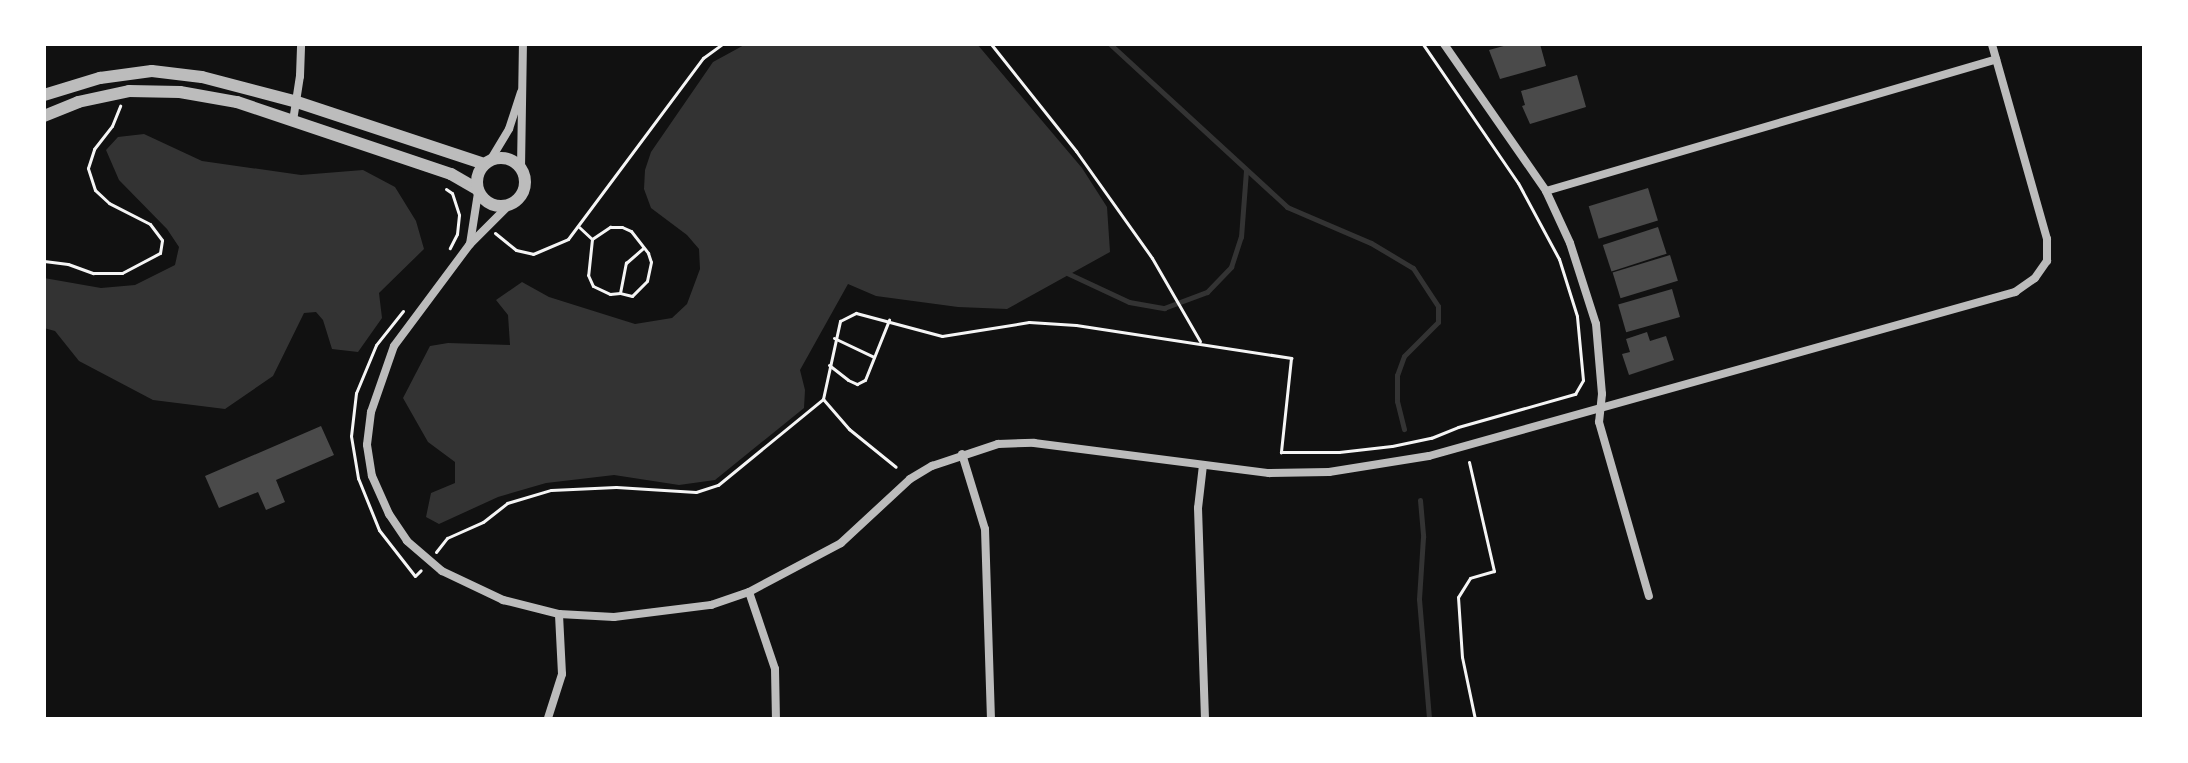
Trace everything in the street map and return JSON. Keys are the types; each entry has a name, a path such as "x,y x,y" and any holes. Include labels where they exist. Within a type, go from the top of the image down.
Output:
{"street":[{"path":"293,121 301,44"},
{"path":"523,44 523,193 470,244 394,346 385,368 367,445 372,476 389,514 407,541 442,571 503,600 559,614 614,617 711,605 749,592 841,543 910,479 962,454 998,444 1034,443 1269,473 1329,472 1429,456 2015,292 2035,278 2047,261 2047,239 1992,44"},
{"path":"1444,44 1546,191 1570,243 1596,324 1602,394 1599,422 1649,596"},
{"path":"1546,191 1996,59"},
{"path":"44,95 100,78 152,71 202,77 297,102 487,161 508,158 521,168"},
{"path":"470,244 478,191 476,179 509,129 523,87"},
{"path":"44,116 78,102 129,91 180,92 237,102 451,174 493,205 510,204"},
{"path":"962,454 985,529 991,719"},
{"path":"1203,465 1198,508 1205,719"},
{"path":"749,592 775,669 776,719"},
{"path":"548,718 562,674 559,614"}],"path":[{"path":"501,238 516,250 533,254 554,248 579,227 703,58 722,44"},
{"path":"991,44 1076,151 1172,288 1201,343"},
{"path":"441,545 447,538 483,522 507,503 551,490 616,487 696,492 718,485 823,399 840,321 856,313 942,336 1029,322 1201,343 1291,358 1281,452 1339,452 1392,446 1431,438 1458,427 1575,394 1583,380 1577,316 1559,259 1518,183 1423,44"},
{"path":"44,261 68,264 93,273 122,273 160,253 162,240 150,224 95,190 88,168 94,149 112,126 120,106 107,109"},
{"path":"436,182 452,193 459,215 457,234 445,258"},
{"path":"579,227 592,239"},
{"path":"610,227 622,227 631,231 643,248 651,262 647,281 632,296 610,294 593,286 587,261 592,239 610,227"},
{"path":"620,293 626,263 643,248"},
{"path":"407,306 376,345 356,393 351,436 365,502 379,530 415,576"},
{"path":"829,365 833,371 857,384 865,380 889,320"},
{"path":"834,338 875,357"},
{"path":"823,399 849,429 896,467"},
{"path":"1469,462 1494,571 1470,578 1458,597 1462,657 1475,719"}],"shaded area":[{"path":"746,44 977,44 1082,168 1107,207 1110,252 1007,309 958,307 876,296 848,284 800,370 805,390 804,408 715,480 679,485 614,475 546,483 498,497 439,524 426,517 431,493 455,483 455,462 428,442 403,398 430,346 448,343 510,345 508,315 496,300 522,282 549,297 635,324 672,318 687,304 700,269 699,249 687,235 651,208 644,189 645,170 651,152 713,62"},
{"path":"144,134 202,161 301,175 363,170 395,187 416,221 424,249 379,293 382,318 358,352 332,349 323,320 316,312 304,313 273,376 225,409 153,400 79,361 55,331 44,328 44,278 101,288 135,285 175,265 179,247 167,229 119,180 106,150 118,137"}],"building":[{"path":"1511,44 1540,44 1546,66 1500,79 1489,50"},
{"path":"1577,75 1586,107 1530,124 1522,106 1525,105 1521,91"},
{"path":"1648,188 1658,221 1599,239 1589,206"},
{"path":"1658,227 1667,254 1611,272 1603,245"},
{"path":"1670,255 1678,281 1621,298 1613,273"},
{"path":"1672,289 1680,317 1626,332 1618,304"},
{"path":"1647,332 1650,341 1666,336 1674,360 1629,375 1622,354 1630,352 1626,339"},
{"path":"321,426 334,455 276,480 285,502 266,510 258,492 219,508 205,476"}],"waterway":[{"path":"1110,44 1287,207 1371,243 1413,268 1438,306 1438,322 1404,356 1397,375 1397,401 1404,429"},
{"path":"1067,273 1129,302 1164,308 1207,292 1231,267 1241,237 1246,170"},
{"path":"1420,500 1423,537 1419,599 1429,719"}]}
